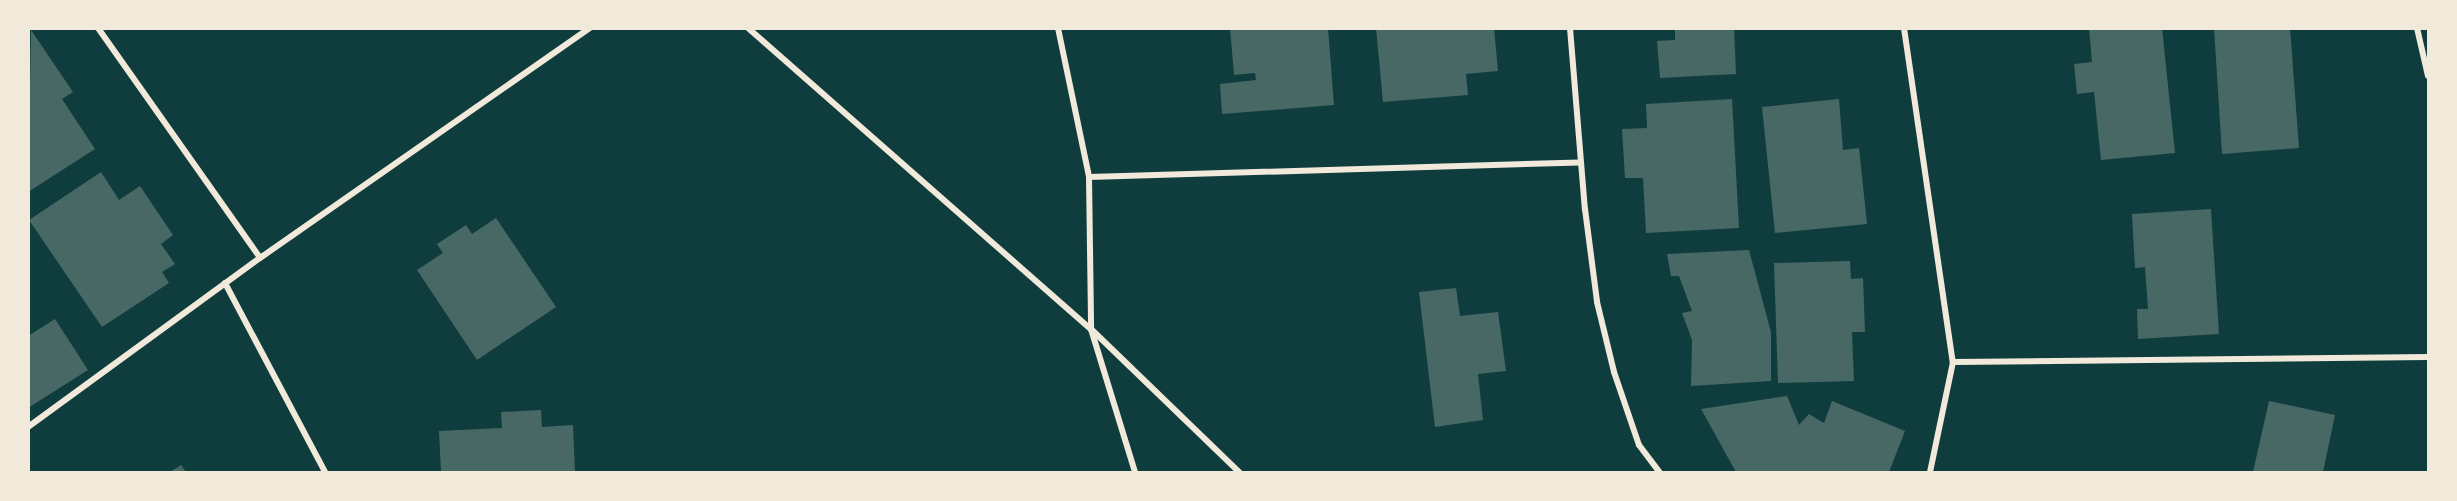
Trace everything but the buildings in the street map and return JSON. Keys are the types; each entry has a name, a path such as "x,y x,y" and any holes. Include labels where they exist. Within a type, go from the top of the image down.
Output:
{"street":[{"path":"98,28 260,258"},
{"path":"28,427 260,258 590,28"},
{"path":"748,28 1091,329 1239,472"},
{"path":"1058,28 1089,177 1091,329 1135,472"},
{"path":"1570,28 1580,162 1597,302 1612,362 1639,445 1659,472"},
{"path":"1904,28 1953,362 1930,472"},
{"path":"2417,28 2428,76"},
{"path":"1089,177 1580,162"},
{"path":"225,283 325,472"},
{"path":"1953,362 2428,357"}]}
